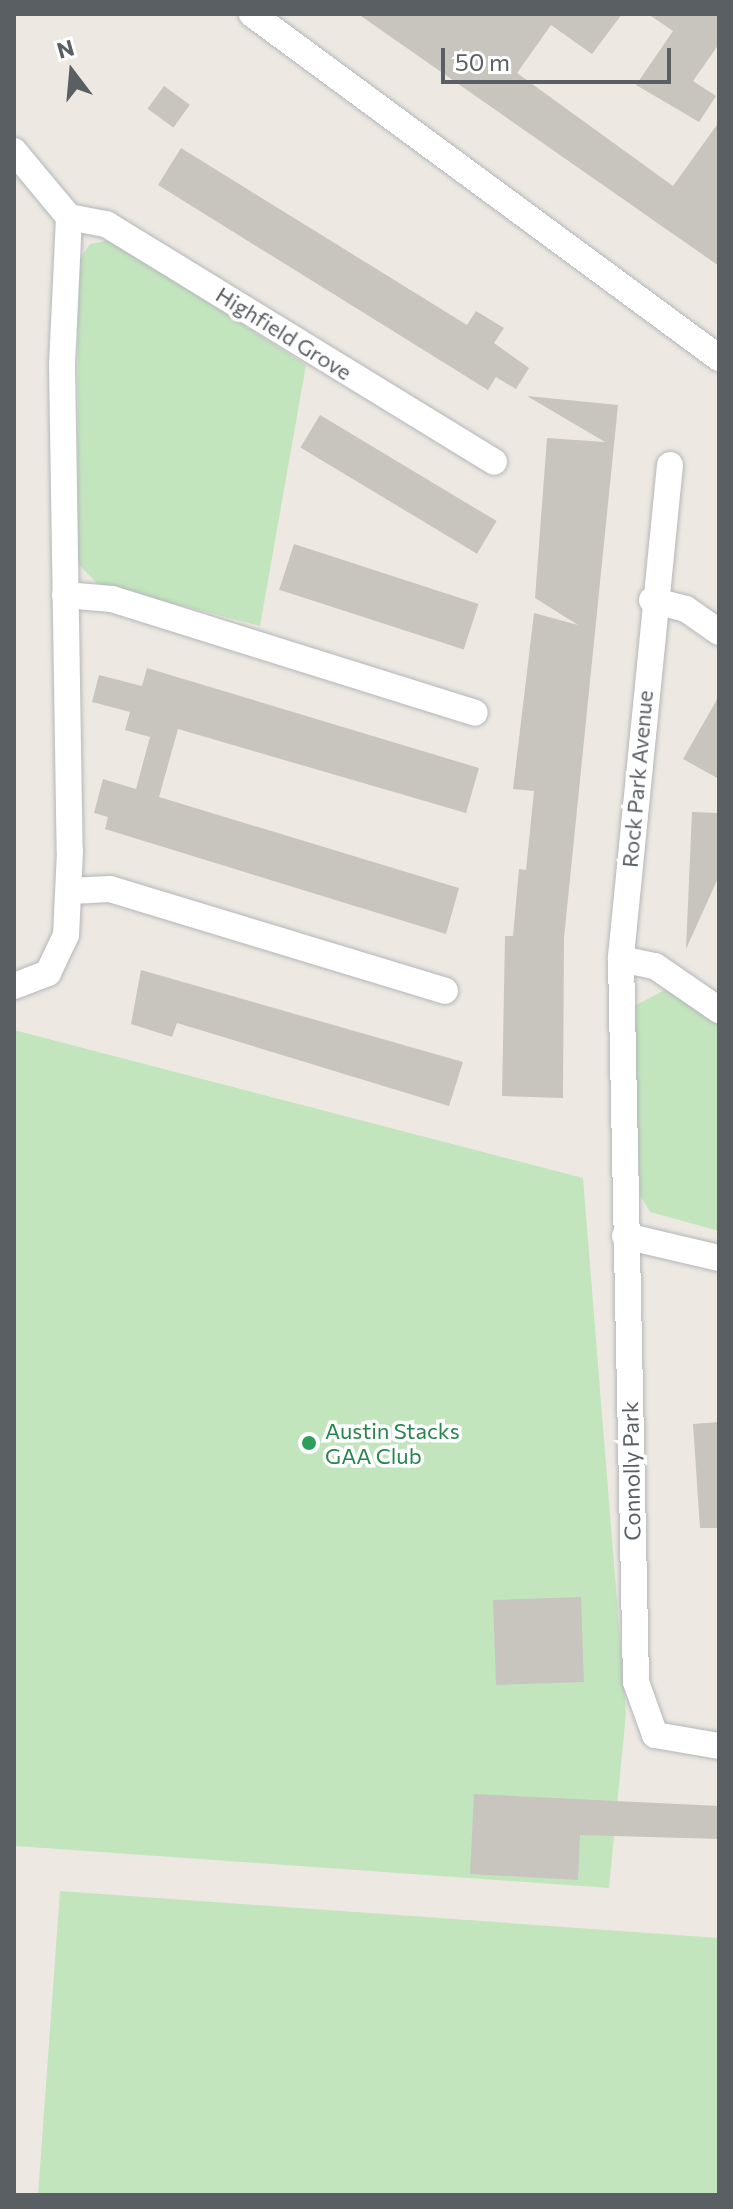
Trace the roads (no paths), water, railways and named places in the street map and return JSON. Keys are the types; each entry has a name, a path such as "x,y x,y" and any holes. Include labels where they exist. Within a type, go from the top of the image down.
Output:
{"street":[{"path":"252,14 719,358"},
{"path":"14,151 69,217 65,595 70,891 66,935 48,973 14,986"},
{"name":"Highfield Grove","path":"69,217 106,224 494,462"},
{"name":"Rock Park Avenue","path":"625,1236 621,959 652,600 670,465"},
{"path":"65,595 112,599 475,713"},
{"path":"652,600 686,609 719,632"},
{"path":"70,891 110,889 445,991"},
{"path":"621,959 655,966 719,1010"},
{"path":"625,1236 719,1258"},
{"name":"Connolly Park","path":"625,1236 636,1682 655,1735 719,1746"}],"place":[{"name":"Austin Stacks GAA Club","path":"309,1443"}]}
